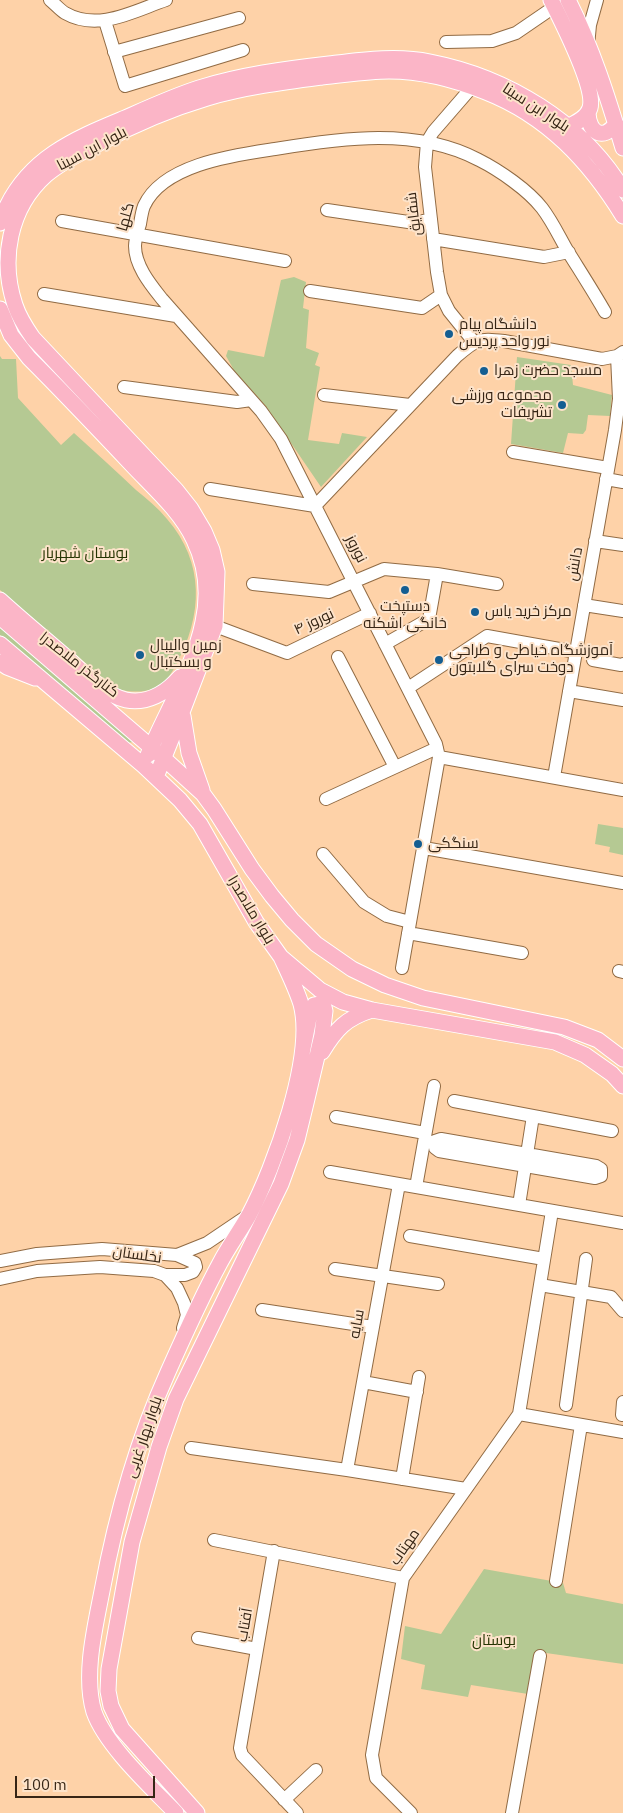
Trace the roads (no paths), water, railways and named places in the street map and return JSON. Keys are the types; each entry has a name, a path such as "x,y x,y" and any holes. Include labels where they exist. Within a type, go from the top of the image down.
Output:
{"main road":[{"path":"568,0 580,24 623,148"},
{"path":"553,4 566,30 589,90 591,100 588,114 592,129 598,133 606,133 616,124"},
{"name":"بلوار ابن سینا","path":"0,223 12,195 38,166 54,153 101,128 164,101 198,89 250,75 318,65 397,58 430,62 468,72 515,92 542,108 564,132 623,216"},
{"name":"بلوار ابن سینا","path":"156,777 181,716 209,623 217,572 212,550 204,531 191,509 159,471 33,338 14,305 7,268 7,252 15,221 33,190 59,164 131,128 208,98 248,88 285,82 365,72 389,71 416,72 472,87 515,105 564,132 585,141 596,152 623,190"},
{"path":"564,132 588,114"},
{"name":"بلوار ابن سینا","path":"0,309 11,335 29,358 160,494 185,525 194,539 204,569 209,623 199,638 144,766"},
{"name":"کنارگذر ملاصدرا","path":"0,600 48,650 114,696 136,701 163,693 187,668"},
{"name":"بلوار ملاصدرا","path":"0,618 48,650 203,794 252,869 292,920 316,944 352,968 385,985 423,998 564,1027 598,1040 623,1059"},
{"name":"بلوار ملاصدرا","path":"0,644 144,766 180,800 200,824 256,922 281,957 320,990 343,1002 372,1010 555,1042 584,1055 612,1074 623,1086"},
{"path":"0,662 7,667 46,683"},
{"path":"181,716 189,753 203,794"},
{"path":"157,732 160,743 168,744 172,737"},
{"path":"281,957 301,1005 307,1056"},
{"path":"307,1056 356,1014 372,1010"},
{"name":"بلوار بهار غربی","path":"176,1813 112,1745 94,1712 90,1681 94,1632 113,1533 137,1450 168,1371 220,1263 249,1214 266,1178 307,1056"},
{"name":"بلوار بهار غربی","path":"197,1813 122,1729 114,1712 108,1691 109,1669 132,1542 160,1447 176,1399 281,1184 297,1140 307,1056"}],"street":[{"path":"50,0 64,13 84,20 105,21 166,0"},
{"path":"588,46 590,25 597,0"},
{"path":"446,42 492,41 516,33 553,4"},
{"path":"114,52 239,18"},
{"path":"105,21 125,86 243,50"},
{"path":"426,142 472,87"},
{"name":"گلها","path":"315,506 281,439 251,400 176,316 149,282 139,265 135,247 144,206 154,192 165,182 177,175 218,159 331,141 398,139 426,142 457,151 479,160 522,190 541,207 605,312"},
{"name":"شقایق","path":"426,142 425,167 441,295 449,311 474,342"},
{"path":"327,210 415,222 431,219"},
{"path":"62,221 138,233 285,261"},
{"path":"433,239 544,257 569,252"},
{"path":"310,291 422,308 441,295"},
{"path":"44,294 176,316"},
{"path":"210,489 315,506 457,356 474,342 488,340 504,341 602,359 620,354"},
{"name":"دانش","path":"554,777 619,399 620,354"},
{"path":"124,387 237,402 251,400"},
{"path":"324,395 410,406"},
{"path":"513,452 607,474 623,482"},
{"name":"نوروز","path":"315,506 408,688 438,753"},
{"path":"595,541 623,545"},
{"path":"253,584 329,592 384,569 437,574 497,584"},
{"path":"385,644 429,619 437,574"},
{"path":"584,605 623,611"},
{"name":"نوروز ۴","path":"209,623 287,652 370,613"},
{"path":"408,688 487,636 576,652"},
{"path":"338,657 395,767"},
{"path":"593,660 621,666 623,664"},
{"path":"569,690 623,700"},
{"path":"402,968 424,848 438,753"},
{"path":"326,799 395,767 438,753 623,790"},
{"path":"424,848 623,883"},
{"path":"323,854 364,902 409,928 522,953"},
{"path":"416,1187 434,1086"},
{"path":"454,1100 612,1131"},
{"path":"518,1205 533,1116"},
{"path":"336,1117 425,1133"},
{"path":"526,1160 441,1139 436,1142 435,1148 439,1151 526,1160 596,1166 601,1169 601,1176 595,1178 526,1160"},
{"path":"330,1172 623,1223"},
{"name":"سایه","path":"348,1470 399,1184"},
{"path":"552,1211 519,1414 623,1432"},
{"name":"نخلستان","path":"1,1260 37,1254 102,1249 177,1254 207,1243 249,1214"},
{"path":"410,1236 544,1260"},
{"path":"165,1275 185,1275 193,1272 196,1267 195,1263 177,1254"},
{"path":"566,1405 586,1258"},
{"name":"نخلستان","path":"0,1279 37,1271 100,1267 154,1271 165,1275 177,1288 184,1303 186,1315 168,1371"},
{"path":"335,1269 438,1284"},
{"path":"540,1285 611,1297 623,1311"},
{"path":"262,1310 373,1327"},
{"path":"402,1479 419,1377"},
{"path":"363,1382 417,1392"},
{"name":"مهتاب","path":"411,1813 376,1778 372,1755 403,1578 519,1414"},
{"path":"556,1581 581,1425"},
{"path":"191,1448 348,1470 466,1490"},
{"path":"214,1540 403,1578"},
{"name":"آفتاب","path":"274,1551 240,1748 242,1755 297,1813"},
{"path":"198,1638 257,1649"},
{"path":"512,1813 540,1656"},
{"path":"284,1800 316,1770"}],"place":[{"name":"دانشگاه پیام نور واحد پردیس","path":"449,334"},
{"name":"مسجد حضرت زهرا","path":"484,371"},
{"name":"مجموعه ورزشی تشریفات","path":"562,405"},
{"name":"دستپخت خانگی اشکنه","path":"405,590"},
{"name":"مرکز خرید یاس","path":"475,612"},
{"name":"زمین والیبال و بسکتبال","path":"140,655"},
{"name":"آموزشگاه خیاطی و طراحی دوخت سرای گلابتون","path":"439,660"},
{"name":"سنگکی","path":"418,844"}],"park label":[{"name":"بوستان شهریار","path":"85,554"},
{"name":"بوستان","path":"494,1641"}]}
